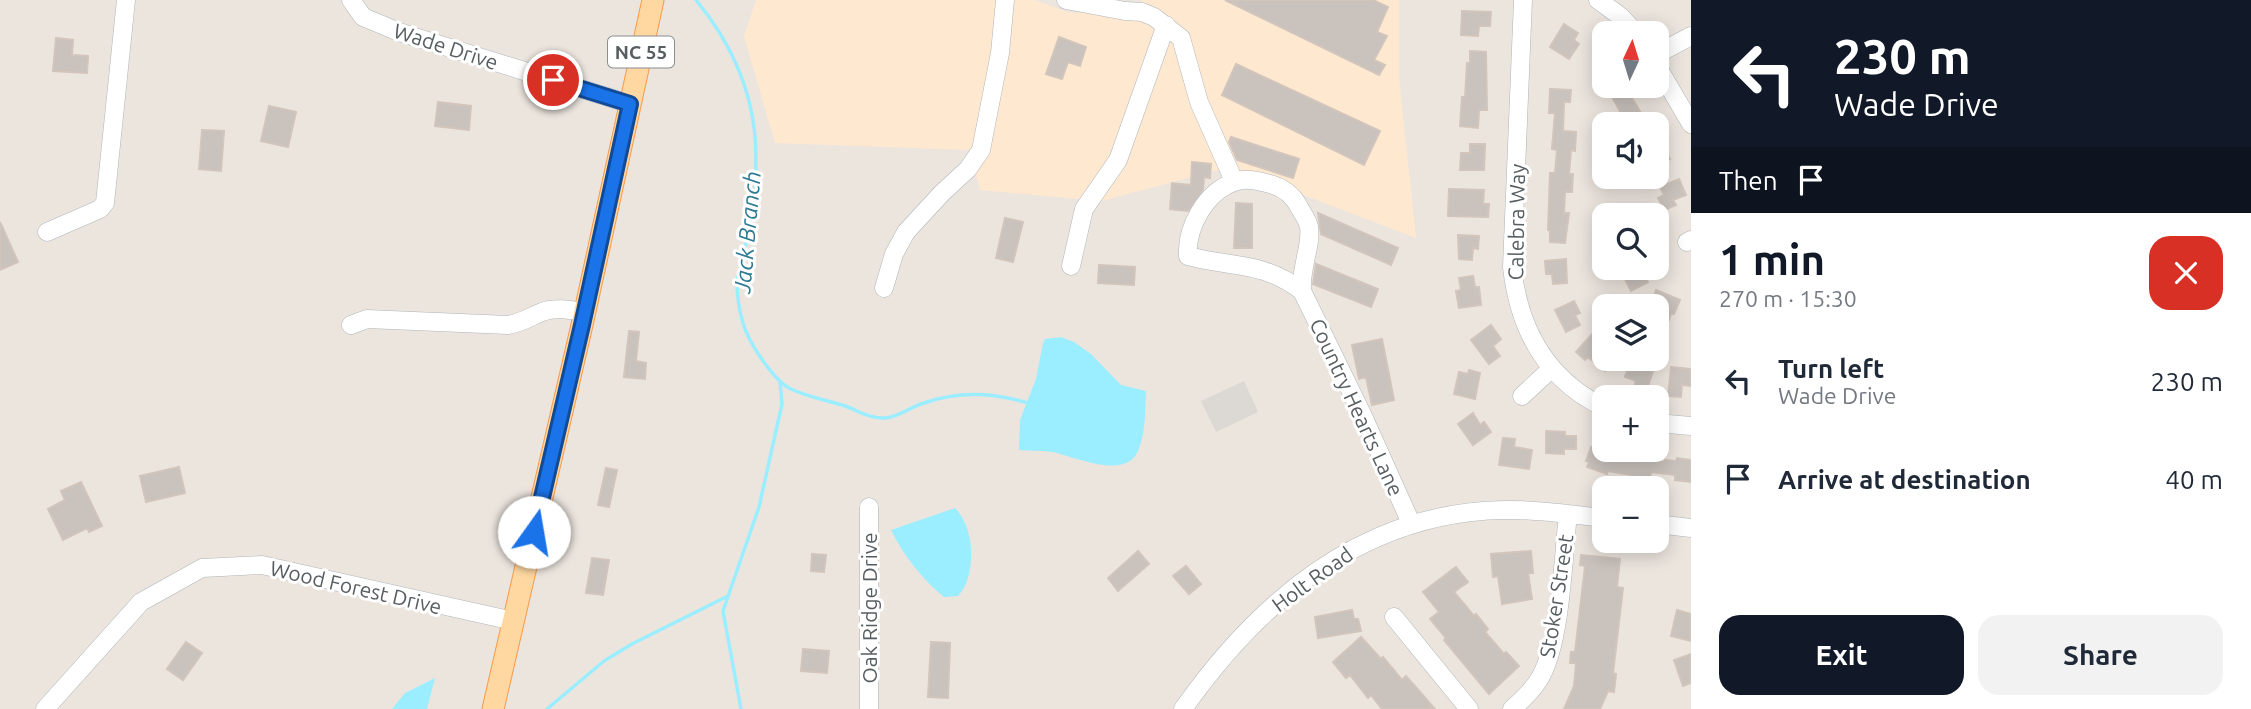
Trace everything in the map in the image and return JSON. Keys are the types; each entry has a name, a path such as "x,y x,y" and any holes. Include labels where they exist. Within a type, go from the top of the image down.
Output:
{"main road":[{"name":"NC 55","path":"493,709 653,0"}],"street":[{"path":"47,232 100,209 105,203 125,0"},
{"name":"Wade Drive","path":"351,0 363,17 399,32 630,104"},
{"path":"884,288 894,254 906,232 968,169 981,150 1000,53 1005,0"},
{"path":"1066,0 1125,11 1146,6 1181,38 1186,49 1192,83 1234,181"},
{"name":"Calebra Way","path":"1523,0 1512,267 1515,295 1528,334 1551,369 1592,401"},
{"path":"1598,0 1625,21"},
{"path":"1071,266 1084,209 1118,160 1166,25"},
{"path":"1670,47 1691,36"},
{"path":"1670,88 1691,124"},
{"path":"1234,181 1256,181 1283,187 1296,202 1309,226 1301,278 1302,291 1287,280 1267,271 1237,263 1208,261 1188,256 1187,245 1197,215 1214,192 1234,181"},
{"name":"Country Hearts Lane","path":"1302,291 1411,523"},
{"path":"351,325 367,319 508,325 519,323 545,310 584,312"},
{"path":"1522,396 1551,369"},
{"path":"1669,424 1691,426"},
{"name":"Oak Ridge Drive","path":"869,507 869,709"},
{"name":"Holt Road","path":"1183,709 1229,651 1278,601 1349,550 1411,523 1457,514 1505,509 1592,517"},
{"name":"Stoker Street","path":"1512,709 1541,676 1550,653 1568,514"},
{"path":"1669,525 1691,528"},
{"name":"Wood Forest Drive","path":"45,709 141,603 202,568 261,565 513,621"},
{"path":"1394,617 1469,709"}],"shaded area":[{"path":"756,0 1035,0 1067,12 1137,16 1142,0 1399,0 1399,78 1416,238 1230,167 1101,201 980,190 970,150 775,143 744,36"},
{"path":"1244,381 1258,412 1216,432 1201,401"}],"water":[{"path":"1061,337 1091,354 1121,385 1146,391 1142,437 1138,451 1131,460 1111,466 1052,452 1019,450 1020,420 1036,379 1043,343 1045,339"},
{"path":"955,508 967,527 971,564 964,587 958,596 944,597 914,566 891,530"},
{"path":"435,678 427,709 392,709 405,693"}],"building":[{"path":"1225,0 1373,0 1388,7 1377,32 1387,36 1374,60 1385,65 1379,75"},
{"path":"1462,11 1491,12 1490,26 1479,26 1478,36 1461,35"},
{"path":"1564,24 1578,33 1574,40 1579,44 1569,59 1550,47"},
{"path":"1059,37 1086,47 1080,66 1068,62 1062,79 1046,74"},
{"path":"56,38 73,40 72,55 88,56 87,73 53,71"},
{"path":"1470,51 1486,52 1487,110 1479,110 1478,128 1460,126"},
{"path":"1236,64 1380,131 1364,165 1222,95"},
{"path":"1550,89 1571,90 1570,102 1564,102 1563,131 1576,132 1575,151 1571,150 1569,174 1573,174 1572,192 1565,192 1564,213 1569,213 1565,243 1550,242 1548,230 1550,173 1555,173 1557,150 1552,149 1555,113 1549,113"},
{"path":"1613,98 1632,98 1640,112 1620,112"},
{"path":"438,102 471,106 469,130 435,126"},
{"path":"269,106 296,112 288,147 261,141"},
{"path":"202,130 224,131 221,171 199,169"},
{"path":"1231,137 1299,159 1293,178 1237,160 1229,142"},
{"path":"1470,144 1485,144 1484,170 1460,170 1461,153 1470,153"},
{"path":"1192,162 1211,164 1210,178 1204,177 1203,190 1188,211 1170,209 1172,183 1191,185"},
{"path":"1679,179 1686,195 1673,200 1676,205 1669,208 1669,203 1660,203 1658,198 1664,195 1661,189 1669,189 1669,183"},
{"path":"1449,189 1484,190 1483,204 1489,204 1488,217 1448,216"},
{"path":"1236,203 1252,204 1252,248 1234,248"},
{"path":"1318,213 1398,248 1391,265 1321,234"},
{"path":"1005,218 1023,222 1013,262 996,258"},
{"path":"0,222 18,262 0,270"},
{"path":"1458,235 1479,236 1478,249 1473,248 1472,260 1459,259"},
{"path":"1566,259 1567,283 1553,284 1552,274 1546,274 1545,261"},
{"path":"1316,264 1378,289 1371,307 1313,284"},
{"path":"1099,265 1135,267 1134,285 1098,283"},
{"path":"1473,276 1475,287 1479,287 1481,305 1459,308 1456,291 1461,290 1459,278"},
{"path":"1625,280 1647,280 1648,282 1631,291"},
{"path":"1669,295 1680,300 1674,314 1671,314 1669,320"},
{"path":"1574,301 1580,313 1575,315 1580,325 1566,332 1555,310"},
{"path":"1491,325 1501,339 1493,346 1500,356 1489,364 1471,340"},
{"path":"629,331 639,332 636,361 646,363 645,379 624,377"},
{"path":"1592,334 1592,360 1588,357 1585,360 1576,352"},
{"path":"1382,339 1394,400 1372,405 1366,377 1359,379 1352,345"},
{"path":"1671,367 1691,369 1691,386 1682,385 1681,397 1669,396"},
{"path":"1469,370 1480,373 1475,399 1454,394 1459,372 1468,374"},
{"path":"1627,371 1653,371 1649,385 1634,385 1636,381 1625,377"},
{"path":"1473,413 1480,425 1484,422 1491,432 1473,445 1458,424"},
{"path":"1546,431 1565,432 1565,436 1576,436 1576,449 1564,449 1564,454 1546,453"},
{"path":"1503,438 1515,439 1514,447 1532,450 1529,469 1499,465"},
{"path":"1591,447 1592,462 1669,462 1676,461 1677,458 1691,460 1691,482 1675,480 1675,475 1651,472 1650,476 1608,471 1607,474 1587,467 1589,462 1586,461"},
{"path":"179,467 185,493 146,502 140,476"},
{"path":"606,468 617,470 609,507 598,505"},
{"path":"81,482 102,526 89,532 87,528 63,540 48,509 65,500 61,491"},
{"path":"1138,551 1149,564 1118,591 1108,578"},
{"path":"1531,551 1533,573 1528,573 1532,599 1502,604 1498,576 1493,577 1491,554"},
{"path":"812,554 826,555 824,572 811,571"},
{"path":"1581,555 1620,559 1617,587 1623,588 1613,673 1616,674 1614,692 1608,691 1600,709 1564,709 1574,686 1576,663 1570,663 1571,652 1575,652 1585,566 1580,565"},
{"path":"592,558 609,560 603,595 586,593"},
{"path":"1186,566 1201,584 1189,594 1173,576"},
{"path":"1456,567 1468,582 1454,592 1474,616 1476,614 1488,629 1485,632 1504,654 1506,652 1519,666 1489,694 1430,619 1439,612 1423,592"},
{"path":"1352,610 1361,631 1318,638 1315,617"},
{"path":"1677,610 1691,614 1691,641 1671,636"},
{"path":"1361,637 1381,659 1383,657 1402,680 1406,676 1435,709 1382,709 1371,695 1368,698 1350,675 1346,678 1333,662"},
{"path":"186,642 202,653 183,680 167,669"},
{"path":"931,642 950,643 948,698 928,697"},
{"path":"803,649 829,651 827,673 801,671"},
{"path":"1691,654 1691,683 1683,686 1674,660"}],"waterway":[{"name":"Jack Branch","path":"696,0 720,33 738,67 749,100 755,134 756,168 753,204 737,292 746,331 769,368 789,388 881,418 895,416 935,400 962,395 989,395 1031,404"},
{"name":"Jack Branch","path":"741,709 723,611 759,507 782,404 780,382"},
{"path":"547,709 604,661 728,596"}],"route":[{"path":"534,532 630,104 553,80"}]}
